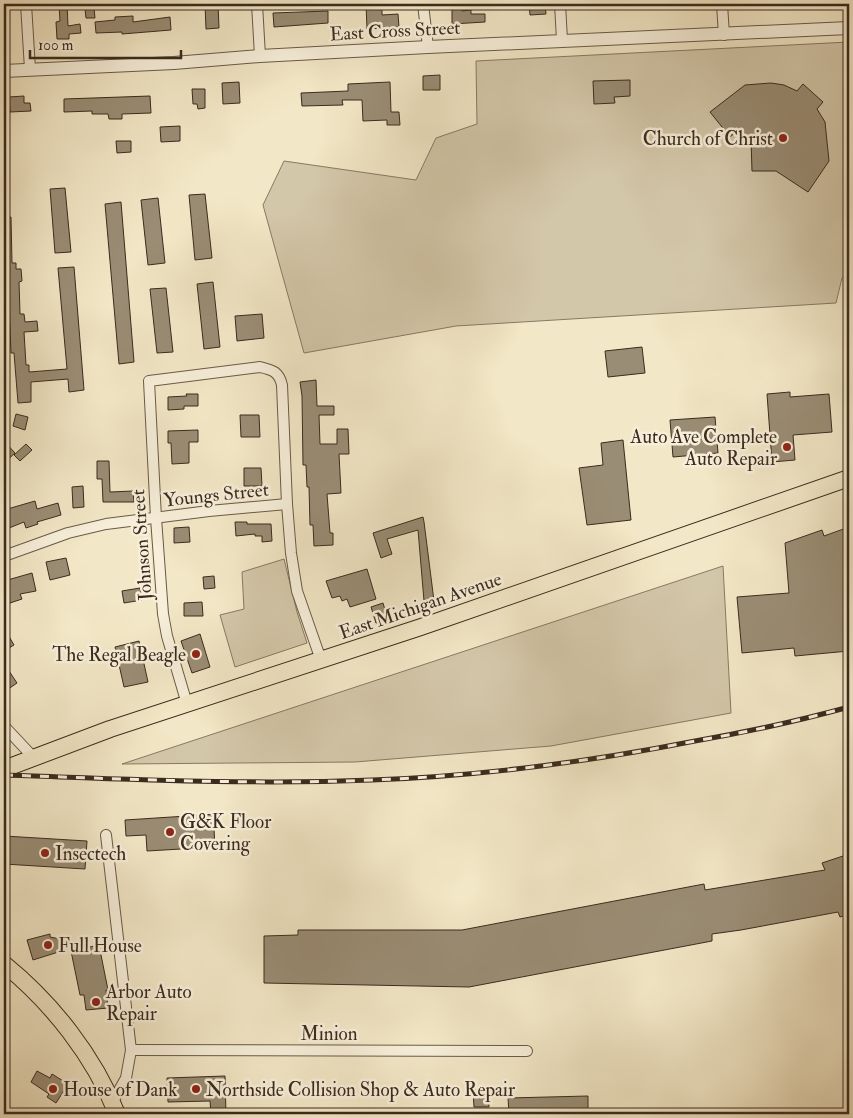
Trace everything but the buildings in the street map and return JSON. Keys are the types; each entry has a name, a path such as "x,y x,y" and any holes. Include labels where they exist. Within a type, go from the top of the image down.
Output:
{"main road":[{"name":"East Michigan Avenue","path":"4,769 110,729 322,660 849,478"},
{"path":"4,964 50,1008 80,1046 114,1109"}],"street":[{"path":"26,4 30,69"},
{"path":"257,4 260,56"},
{"path":"423,4 428,47"},
{"path":"560,4 562,40"},
{"path":"722,4 724,35"},
{"name":"East Cross Street","path":"4,71 562,40 724,35 849,28"},
{"name":"Johnson Street","path":"186,704 167,636 163,614 149,381 260,367 271,369 280,376 287,504"},
{"path":"287,504 291,552 297,591 322,660"},
{"name":"Youngs Street","path":"4,556 68,533 106,524 209,511 287,504"},
{"path":"4,726 34,758"},
{"path":"106,834 131,1050 126,1078 114,1109"},
{"name":"Minion","path":"131,1050 527,1051"}],"shaded area":[{"path":"849,42 849,277 842,278 836,303 456,326 304,353 263,205 284,161 416,180 436,138 477,124 476,61"},
{"path":"284,559 307,643 235,667 220,615 244,609 242,572"},
{"path":"723,566 731,713 551,746 355,762 122,764"}],"railway":[{"path":"4,775 280,782 372,780 453,775 574,762 655,749 772,726 849,707"}],"place":[{"name":"Church of Christ","path":"783,138"},
{"name":"Auto Ave Complete Auto Repair","path":"787,447"},
{"name":"The Regal Beagle","path":"196,654"},
{"name":"G&K Floor Covering","path":"170,832"},
{"name":"Insectech","path":"45,853"},
{"name":"Full House","path":"48,945"},
{"name":"Arbor Auto Repair","path":"96,1002"},
{"name":"House of Dank","path":"53,1089"},
{"name":"Northside Collision Shop & Auto Repair","path":"196,1089"}]}
